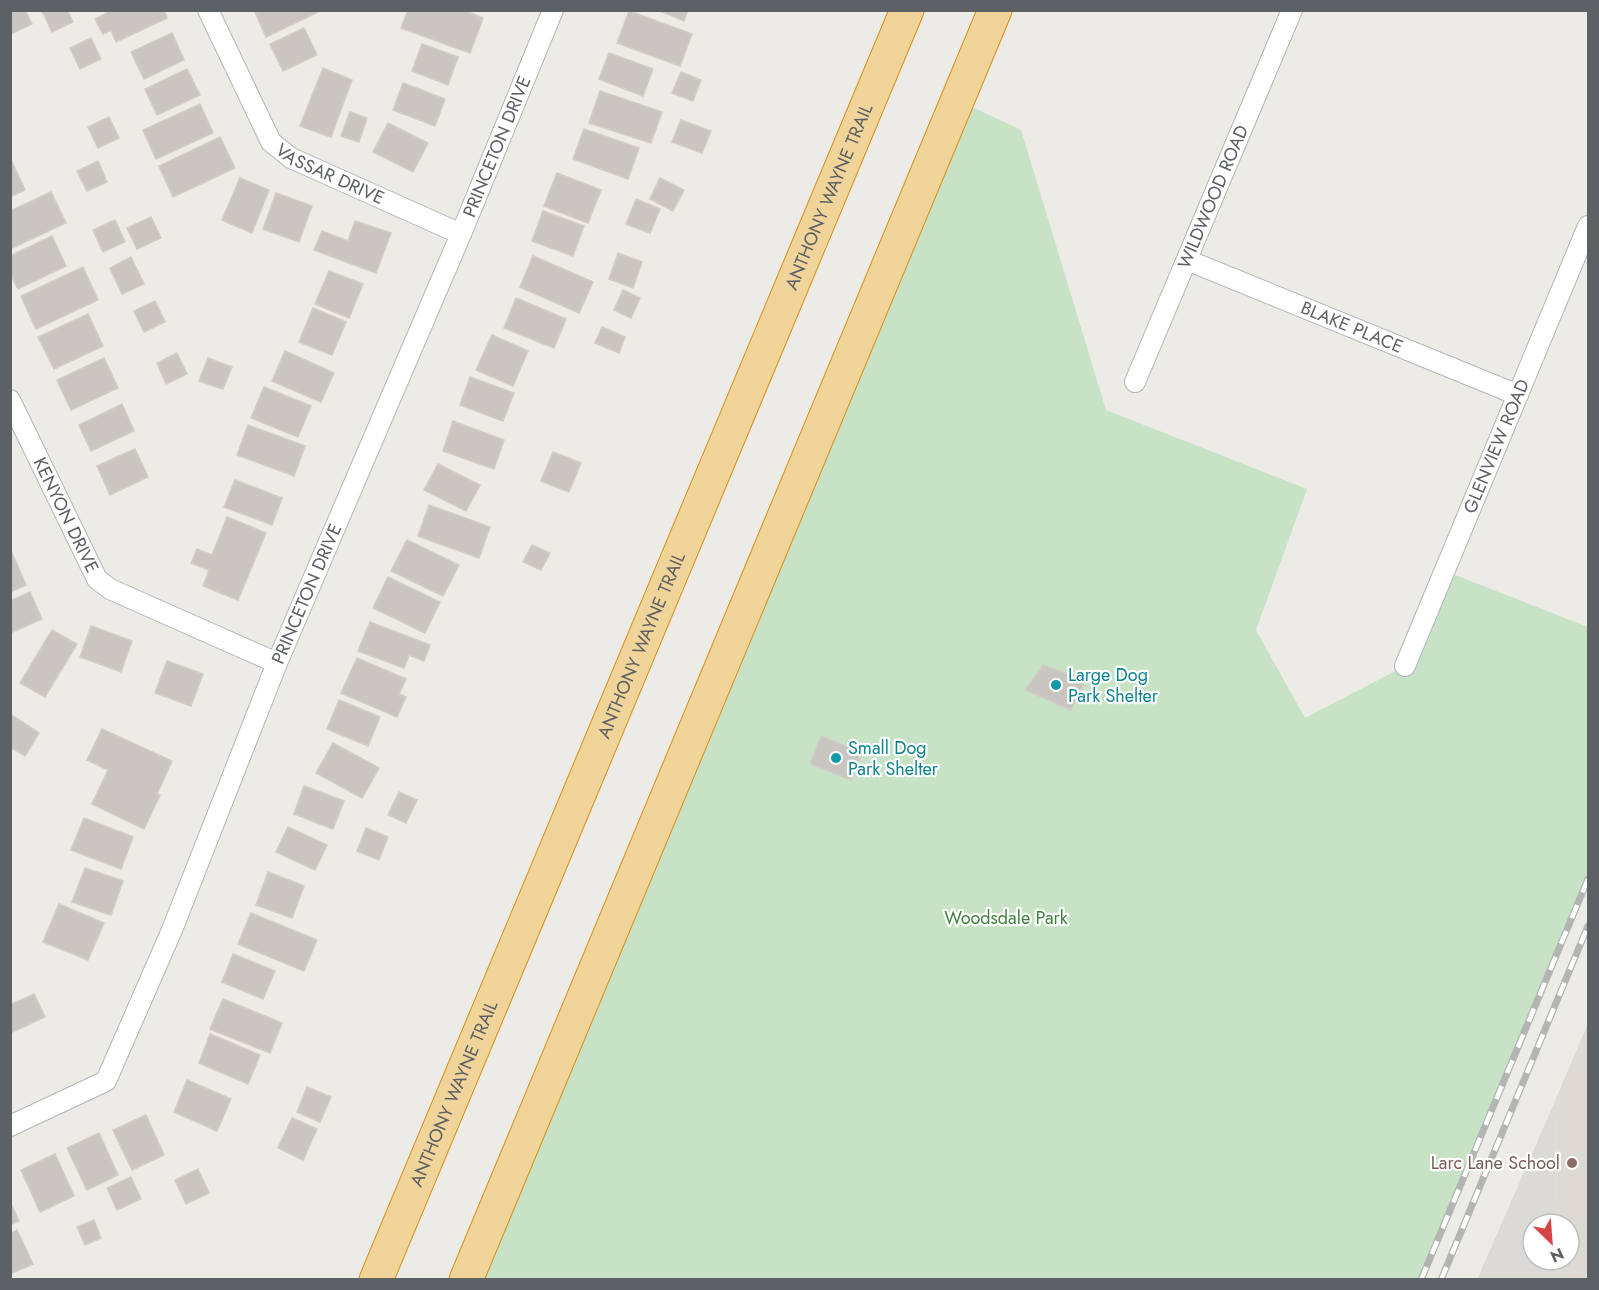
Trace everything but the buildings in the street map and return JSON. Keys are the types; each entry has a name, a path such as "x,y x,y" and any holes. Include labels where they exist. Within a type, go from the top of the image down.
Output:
{"highway":[{"name":"ANTHONY WAYNE TRAIL","path":"376,1280 907,10"},
{"path":"466,1280 995,10"}],"street":[{"name":"VASSAR DRIVE","path":"208,10 271,142 291,158 461,234"},
{"name":"PRINCETON DRIVE","path":"10,1126 106,1081 172,930 277,663 461,234 554,10"},
{"name":"WILDWOOD ROAD","path":"1136,382 1292,10"},
{"name":"GLENVIEW ROAD","path":"1406,666 1588,226"},
{"name":"BLAKE PLACE","path":"1187,260 1518,395"},
{"name":"KENYON DRIVE","path":"10,400 97,579 110,589 277,663"}],"shaded area":[{"name":"Larc Lane School","path":"1588,1023 1588,1279 1560,1279 1557,1272 1581,1272 1581,1212 1556,1212 1555,1101"},
{"path":"1555,1101 1556,1212 1521,1212 1521,1272 1557,1272 1560,1279 1477,1280"}],"green space":[{"name":"Woodsdale Park","path":"957,100 1021,130 1106,410 1307,489 1256,630 1305,718 1405,666 1445,571 1588,627 1588,879 1421,1279 465,1280"}],"railway":[{"path":"1421,1280 1588,879"},
{"path":"1441,1280 1588,926"}],"place":[{"name":"Large Dog Park Shelter","path":"1056,685"},
{"name":"Small Dog Park Shelter","path":"836,758"},
{"name":"Larc Lane School","path":"1572,1163"}]}
